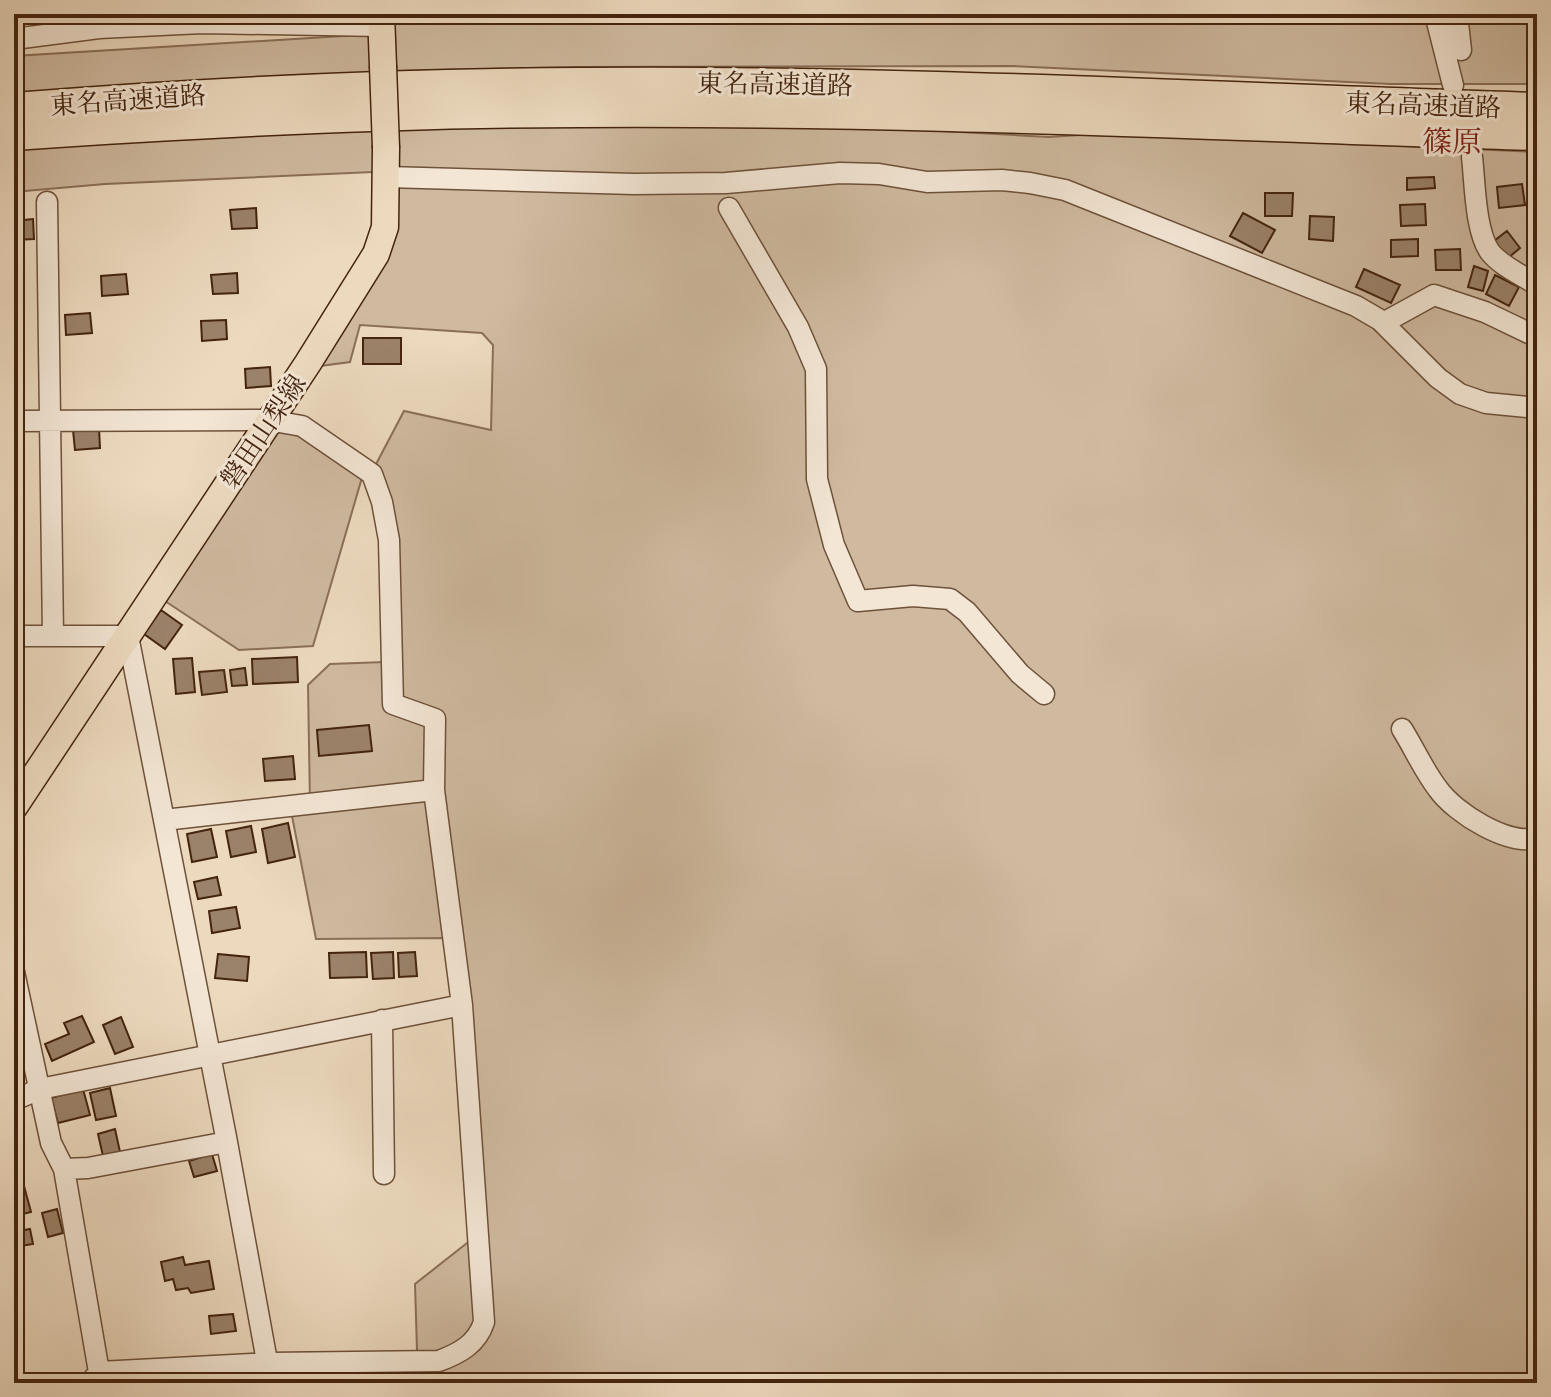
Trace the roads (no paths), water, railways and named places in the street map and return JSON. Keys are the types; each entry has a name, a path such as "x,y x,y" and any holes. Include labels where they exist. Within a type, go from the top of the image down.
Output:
{"highway":[{"name":"東名高速道路","path":"14,108 169,96 328,89 596,83 935,86 1537,108"},
{"name":"東名高速道路","path":"14,135 330,116 581,112 933,116 1537,135"}],"main road":[{"name":"磐田山梨線","path":"14,807 308,363 377,251 385,227 387,177 381,20"}],"street":[{"path":"1435,14 1453,85"},
{"path":"1457,14 1461,50"},
{"path":"14,39 100,21 381,20"},
{"path":"1472,157 1481,229 1488,250 1499,261 1537,285"},
{"path":"387,177 649,184 726,183 840,173 879,174 927,182 1002,180 1030,183 1079,195 1356,306 1383,323 1438,378 1460,394 1486,403 1537,408"},
{"path":"47,202 53,635"},
{"path":"729,208 798,327 816,369 814,454 817,479 834,545 858,601 913,596 950,599 967,612 1020,674 1044,694"},
{"path":"1383,323 1434,295 1485,312 1537,337"},
{"path":"14,421 268,420 302,426 372,474 382,502 389,540 393,704 435,719 434,790 462,1005 484,1322 479,1337 458,1354 439,1361 270,1373 94,1377 64,1169 51,1143 14,972"},
{"path":"14,636 128,636 270,1373"},
{"path":"1402,729 1440,792 1479,823 1501,835 1526,841 1537,838"},
{"path":"164,820 434,790"},
{"path":"14,1100 40,1089 462,1005"},
{"path":"382,1020 384,1174"},
{"path":"64,1169 88,1168 227,1142"}],"district":[{"name":"篠原","path":"1452,142"}]}
